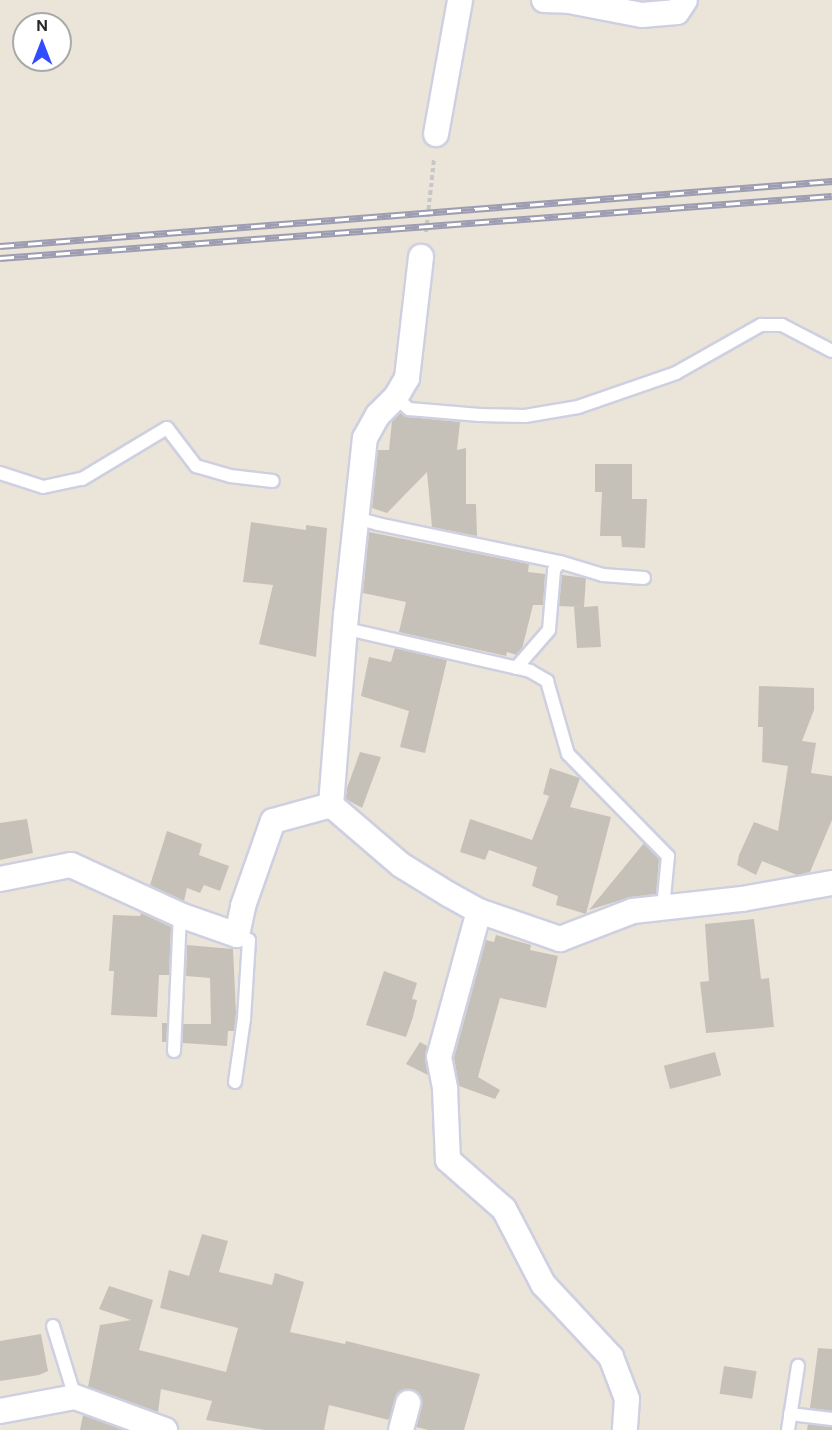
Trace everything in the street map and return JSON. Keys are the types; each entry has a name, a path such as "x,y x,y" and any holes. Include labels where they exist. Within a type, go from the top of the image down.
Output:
{"street":[{"path":"436,134 460,0"},
{"path":"544,0 569,1 642,15 676,12 684,0"},
{"path":"331,805 365,438 378,416 396,398 407,378 421,257"},
{"path":"331,805 401,865 479,911 560,939 633,911 742,899 832,883"},
{"path":"0,879 71,865 180,915 237,935 243,906 273,821 331,805"},
{"path":"479,911 439,1057 445,1089 448,1160 504,1209 543,1284 611,1357 627,1399 625,1430"},
{"path":"0,1411 75,1397 165,1430"},
{"path":"401,1430 408,1402"}],"lane":[{"path":"396,398 409,409 480,415 525,416 578,407 676,374 761,325 782,325 832,351"},
{"path":"0,473 43,487 82,479 167,428 196,466 230,476 273,481"},
{"path":"357,518 560,562 603,575 644,578"},
{"path":"516,668 549,630 554,570 560,562"},
{"path":"346,629 530,671 547,681 568,754 669,856 663,908"},
{"path":"174,1051 180,915"},
{"path":"235,1082 244,1019 249,940 237,935"},
{"path":"53,1326 75,1397"},
{"path":"788,1430 798,1366"},
{"path":"790,1414 832,1419"}],"path":[{"path":"421,257 429,213 436,134"}],"building":[{"path":"401,413 408,417 460,422 457,450 466,448 466,504 476,504 477,536 432,527 427,472 387,513 372,508 378,450 389,450 392,421"},
{"path":"595,464 632,464 632,499 647,499 645,548 622,547 621,536 600,536 602,492 595,492"},
{"path":"251,522 306,530 306,525 327,528 316,657 259,644 273,585 243,582"},
{"path":"369,532 529,564 528,572 545,574 543,605 533,605 522,649 517,655 507,652 506,656 399,632 406,602 363,593"},
{"path":"562,575 586,578 584,607 598,606 601,647 577,648 574,607 581,607 559,606"},
{"path":"395,648 447,660 425,753 400,747 409,711 361,696 369,657 391,662"},
{"path":"759,686 814,688 814,710 802,741 816,743 811,773 832,776 832,820 810,872 797,875 762,861 756,875 737,865 739,855 754,822 778,831 788,766 762,762 763,727 758,727"},
{"path":"360,752 381,757 362,808 346,799 347,788"},
{"path":"550,768 580,778 570,807 611,817 586,914 556,905 558,896 532,886 537,867 489,850 485,860 460,852 470,819 532,840 549,796 543,794"},
{"path":"27,819 33,853 0,860 0,823"},
{"path":"167,831 202,844 199,855 229,866 220,891 204,885 200,893 187,888 184,901 150,885"},
{"path":"644,843 659,859 656,894 631,897 589,910"},
{"path":"141,913 171,927 169,975 159,975 157,1017 111,1015 114,971 109,971 113,915 140,916"},
{"path":"754,919 761,979 769,978 774,1027 706,1033 700,982 709,981 705,924"},
{"path":"496,935 531,945 530,950 558,956 546,1008 500,998 478,1077 500,1090 495,1099 459,1086 454,1058 486,940 494,942"},
{"path":"187,945 233,949 236,1013 234,1031 228,1031 227,1046 183,1043 183,1024 211,1024 210,978 186,976"},
{"path":"384,971 417,983 412,999 417,1000 406,1037 366,1025"},
{"path":"162,1023 167,1023 167,1042 162,1042"},
{"path":"420,1042 427,1046 425,1059 428,1075 406,1064"},
{"path":"715,1052 721,1075 670,1089 664,1066"},
{"path":"202,1234 228,1241 219,1272 272,1285 275,1273 304,1282 290,1332 345,1344 346,1341 480,1374 464,1430 428,1430 416,1427 422,1400 418,1393 411,1389 397,1393 389,1420 329,1405 324,1430 265,1430 206,1420 212,1401 161,1389 158,1412 88,1387 100,1325 131,1320 99,1309 109,1286 153,1300 139,1350 226,1372 238,1328 160,1308 169,1270 189,1276"},
{"path":"41,1334 48,1371 39,1375 0,1381 0,1341"},
{"path":"818,1348 832,1349 832,1411 810,1408"},
{"path":"724,1366 757,1371 752,1399 720,1394"},
{"path":"83,1415 124,1430 80,1430"},
{"path":"808,1424 832,1427 832,1430 807,1430"}],"railway":[{"path":"0,246 832,181"},
{"path":"0,258 832,196"}]}
